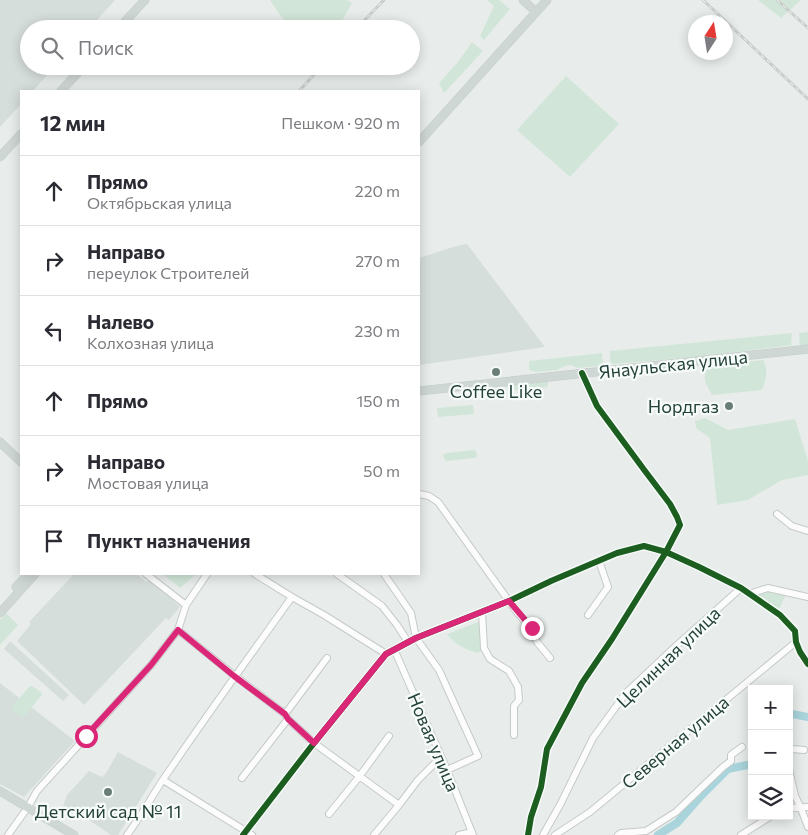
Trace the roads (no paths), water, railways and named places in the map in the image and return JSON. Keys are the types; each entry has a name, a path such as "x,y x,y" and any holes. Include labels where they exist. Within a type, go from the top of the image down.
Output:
{"main road":[{"path":"126,20 145,0"},
{"path":"523,0 536,12"},
{"path":"420,141 547,0"},
{"path":"62,90 76,75"},
{"path":"0,158 20,135"},
{"name":"Янаульская улица","path":"420,391 808,349"},
{"path":"0,442 20,461"},
{"path":"0,606 27,575"},
{"path":"0,613 34,575"},
{"path":"0,791 74,835"}],"street":[{"path":"528,835 531,818 541,787 547,749 582,683 612,639 666,552 680,525 664,495 597,406 582,374"},
{"path":"420,494 429,496 438,502 509,601 532,628 537,642 550,658"},
{"path":"776,514 792,526 808,531"},
{"path":"163,780 247,834 314,743 386,654 416,638 509,601 617,553 644,546 666,552 741,588 780,615 795,631 796,642 808,664"},
{"path":"588,615 608,587 599,561"},
{"path":"147,575 186,605"},
{"path":"8,835 37,791 151,665 178,630 186,605 206,575"},
{"path":"257,575 386,654"},
{"path":"338,575 382,606 398,624 408,642"},
{"path":"385,575 411,613 416,638 439,670 478,756 447,770"},
{"name":"Целинная улица","path":"543,835 593,738 626,692 741,588"},
{"path":"749,594 768,588 808,597"},
{"path":"127,835 139,820 163,780 234,676 292,597"},
{"path":"482,612 484,648 490,659 509,671 518,686 519,700 514,706 514,735"},
{"path":"178,630 286,716 314,743 399,805"},
{"name":"Северная улица","path":"555,835 566,832 796,642"},
{"name":"Новая улица","path":"394,649 442,757 472,834"},
{"path":"242,778 327,658"},
{"path":"329,814 360,777 389,736"},
{"path":"618,835 621,833 646,831 676,812 731,760 731,755 742,747"},
{"path":"793,749 804,750"},
{"path":"374,835 418,780 442,757"},
{"path":"790,775 795,796 808,827"},
{"path":"793,807 808,807"},
{"path":"741,835 765,820"},
{"path":"459,835 472,834"}],"waterway":[{"path":"793,714 808,717"},
{"path":"658,835 677,823 728,769 748,765"}],"railway":[{"path":"365,20 384,0"},
{"path":"703,0 808,99"},
{"path":"777,0 808,28"},
{"path":"300,90 314,75"}],"place":[{"name":"Coffee Like","path":"496,372"},
{"name":"Нордгаз","path":"729,406"},
{"name":"Детский сад № 11","path":"108,792"}]}
